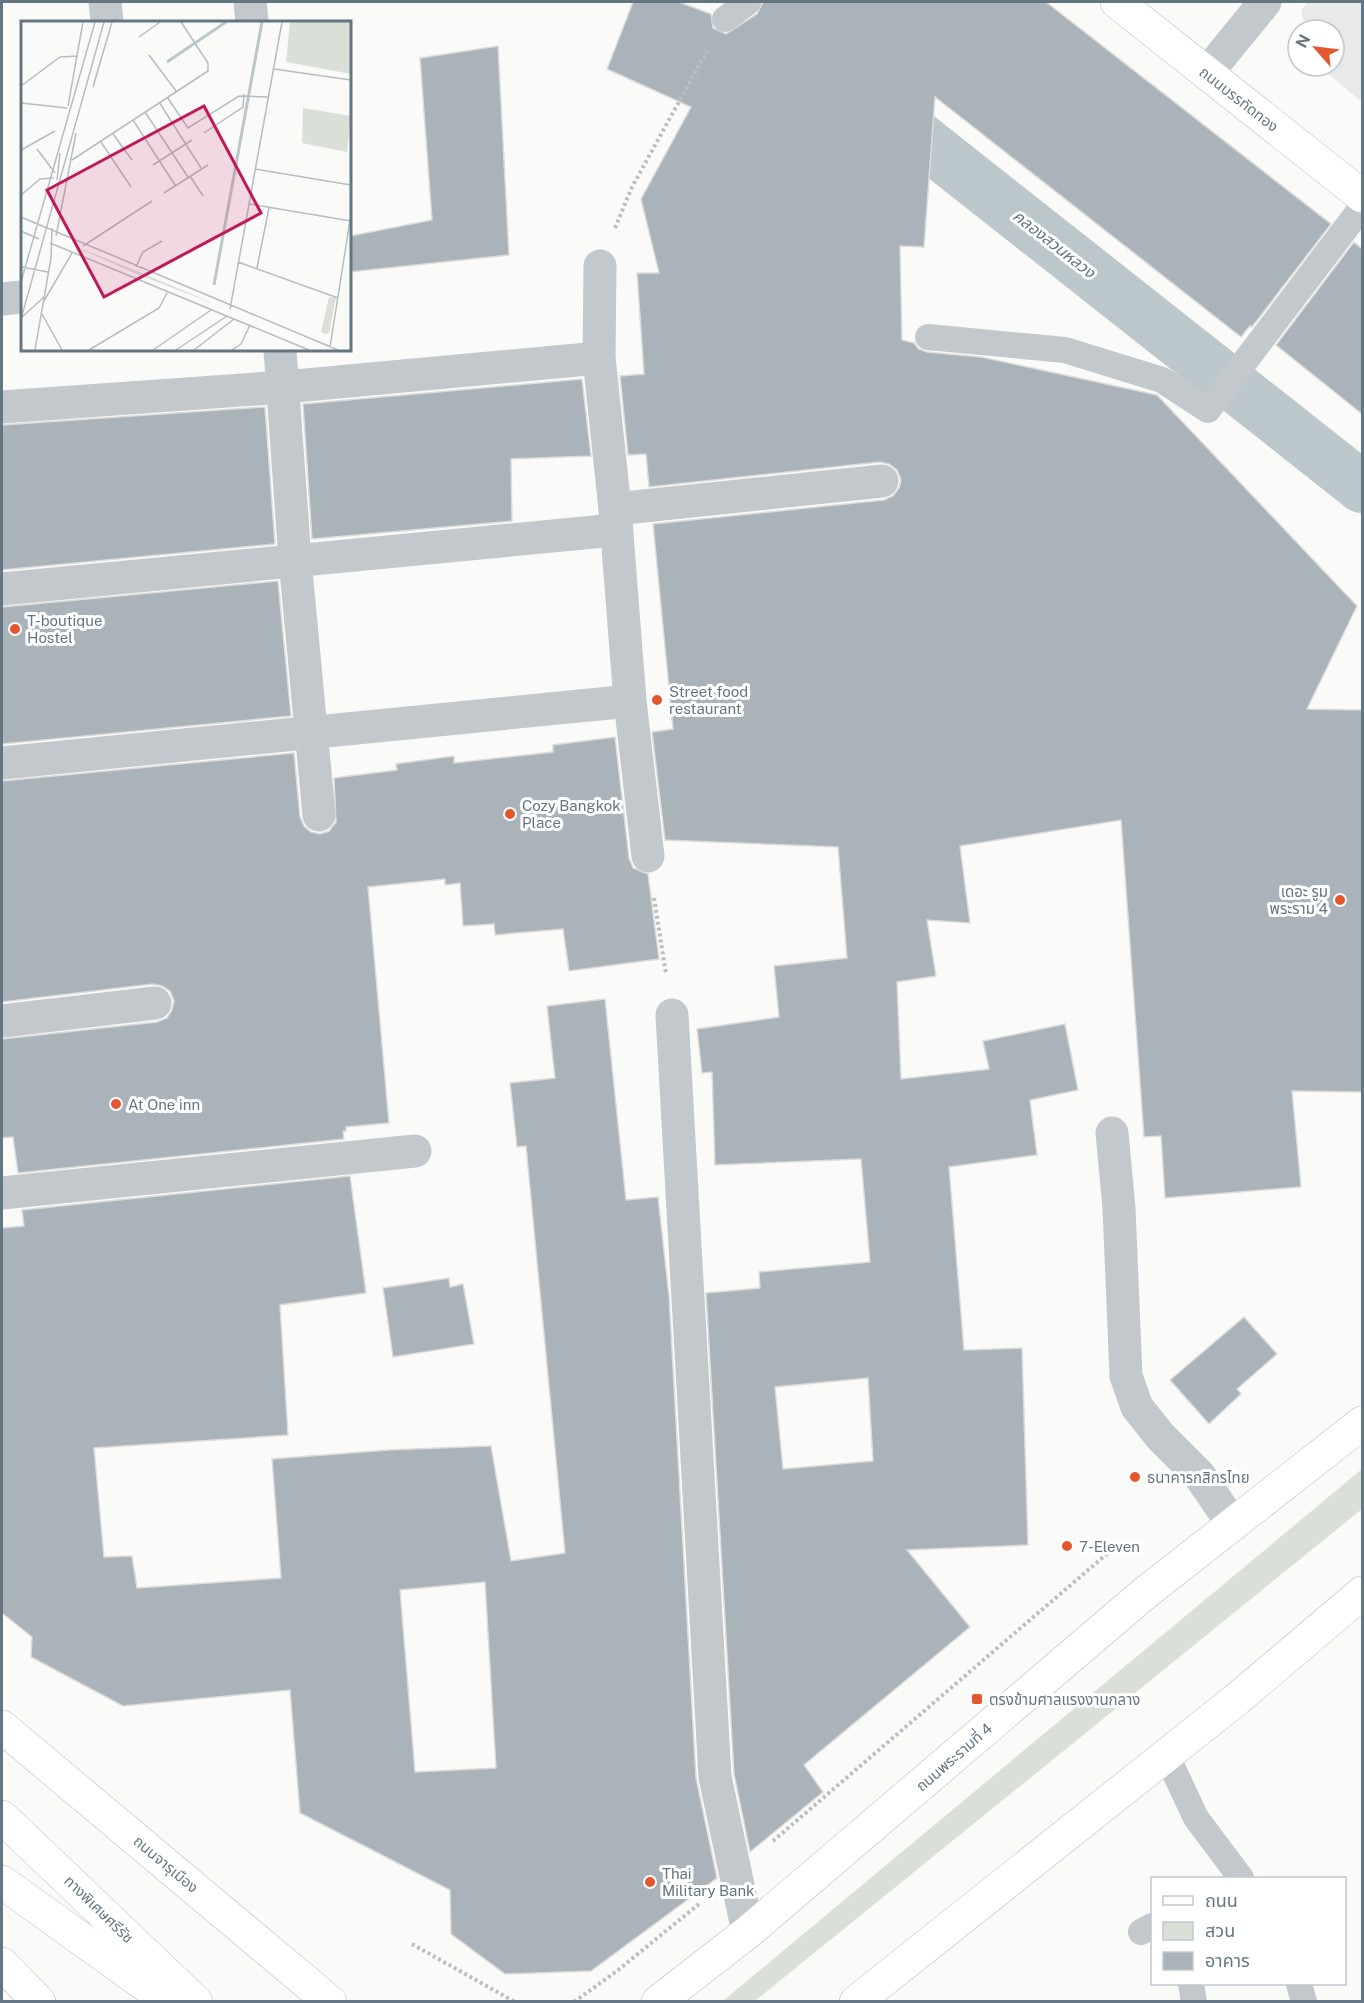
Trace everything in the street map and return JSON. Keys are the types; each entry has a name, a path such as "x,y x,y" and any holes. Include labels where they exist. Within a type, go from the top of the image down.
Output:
{"main road":[{"name":"ถนนบรรทัดทอง","path":"1117,2 1362,196"},
{"name":"ถนนพระรามที่ 4","path":"658,2001 748,1932 1145,1593 1362,1423"},
{"path":"856,2001 1237,1699 1362,1593"},
{"name":"ถนนจารุเมือง","path":"2,1727 330,2001"},
{"name":"ทางพิเศษศรีรัช","path":"2,1817 196,2001"},
{"path":"2,1882 169,2001"},
{"path":"2,1964 39,2001"}],"street":[{"path":"105,2 107,21"},
{"path":"250,2 252,21"},
{"path":"1207,73 1264,2"},
{"path":"600,266 598,358 615,520 630,701 648,856"},
{"path":"2,299 21,297"},
{"path":"280,351 285,387 295,561 314,734 319,815"},
{"path":"2,407 285,387 598,358"},
{"path":"2,589 295,561 615,520 882,481"},
{"path":"2,763 630,701"},
{"path":"2,1021 155,1003"},
{"path":"672,1014 715,1778 748,1932"},
{"path":"1112,1133 1119,1208 1126,1376 1137,1407 1160,1436 1200,1476 1233,1525"},
{"path":"2,1193 415,1151"}],"lane":[{"path":"725,19 748,2"},
{"path":"928,337 1065,350 1162,380 1208,410 1362,207"},
{"path":"1166,1754 1196,1818 1237,1877"},
{"path":"1191,1985 1194,2001"},
{"path":"1300,1985 1304,2001"}],"path":[{"path":"600,266 632,187 725,19"},
{"path":"648,856 672,1014"},
{"path":"574,2001 617,1971 736,1872 1109,1552"},
{"path":"412,1944 515,2001"}],"shaded area":[{"path":"1308,2 1362,2 1362,102 1333,78 1346,78 1346,18 1303,18 1301,10"}],"green space":[{"path":"1362,1469 1362,1509 755,2001 723,2001"}],"building":[{"path":"633,2 679,2 711,14 713,28 726,34 757,14 763,2 1046,2 1331,224 1252,327 1250,326 1241,337 935,97 924,247 900,246 902,340 914,343 919,349 927,352 981,357 1157,395 1357,606 1307,709 1362,710 1362,1092 1292,1091 1301,1187 1165,1198 1161,1136 1144,1137 1121,820 960,846 970,923 927,920 936,976 897,982 901,1079 989,1069 983,1041 1065,1024 1078,1090 1030,1100 1037,1155 949,1167 964,1350 1022,1348 1028,1545 907,1550 970,1627 804,1765 823,1792 750,1852 734,1774 706,1293 760,1288 759,1272 870,1262 861,1159 715,1165 712,1072 702,1073 697,1029 779,1017 774,966 847,958 838,847 665,840 652,732 673,729 653,524 884,500 893,496 901,480 897,470 889,464 880,462 649,487 646,454 628,455 620,376 644,374 637,273 659,273 641,199 691,107 607,69","holes":["868,1378 873,1461 783,1469 775,1387"]},
{"path":"498,46 509,255 351,272 351,236 432,220 420,58"},
{"path":"1354,242 1362,249 1362,414 1276,345"},
{"path":"582,379 591,456 511,459 512,521 312,539 303,404"},
{"path":"265,407 275,544 2,570 2,425"},
{"path":"278,581 291,716 2,744 2,607"},
{"path":"615,737 629,858 633,868 648,874 659,959 569,971 563,929 495,935 494,924 463,926 460,883 445,885 445,879 368,887 389,1123 346,1127 346,1131 343,1131 344,1139 18,1173 13,1137 2,1138 2,1039 157,1022 167,1018 174,1001 170,991 153,984 2,1002 2,781 294,753 300,817 304,826 311,832 320,834 329,831 336,822 334,778 397,770 396,764 454,756 454,763 553,752 553,745"},
{"path":"605,999 626,1200 658,1197 669,1296 696,1778 717,1878 591,1971 505,1974 451,1934 450,1890 300,1813 290,1690 123,1706 31,1657 32,1637 2,1613 2,1228 24,1226 22,1210 350,1176 366,1293 280,1305 288,1435 94,1448 104,1557 132,1556 137,1588 281,1578 272,1459 388,1450 491,1446 511,1561 565,1553 526,1146 517,1147 510,1083 555,1078 547,1006","holes":["485,1582 496,1768 415,1772 400,1590"]},
{"path":"449,1278 450,1287 463,1284 474,1344 393,1357 383,1288"},
{"path":"1244,1317 1277,1354 1237,1389 1241,1394 1209,1424 1170,1380"}],"waterway":[{"name":"คลองสวนหลวง","path":"874,102 1362,487"}],"place":[{"name":"T-boutique Hostel","path":"15,629"},
{"name":"Street food restaurant","path":"657,700"},
{"name":"Cozy Bangkok Place","path":"510,814"},
{"name":"เดอะ รูม พระราม 4","path":"1340,900"},
{"name":"At One inn","path":"116,1104"},
{"name":"ธนาคารกสิกรไทย","path":"1135,1477"},
{"name":"7-Eleven","path":"1067,1546"},
{"name":"ตรงข้ามศาลแรงงานกลาง","path":"977,1699"},
{"name":"Thai Military Bank","path":"650,1882"}]}
